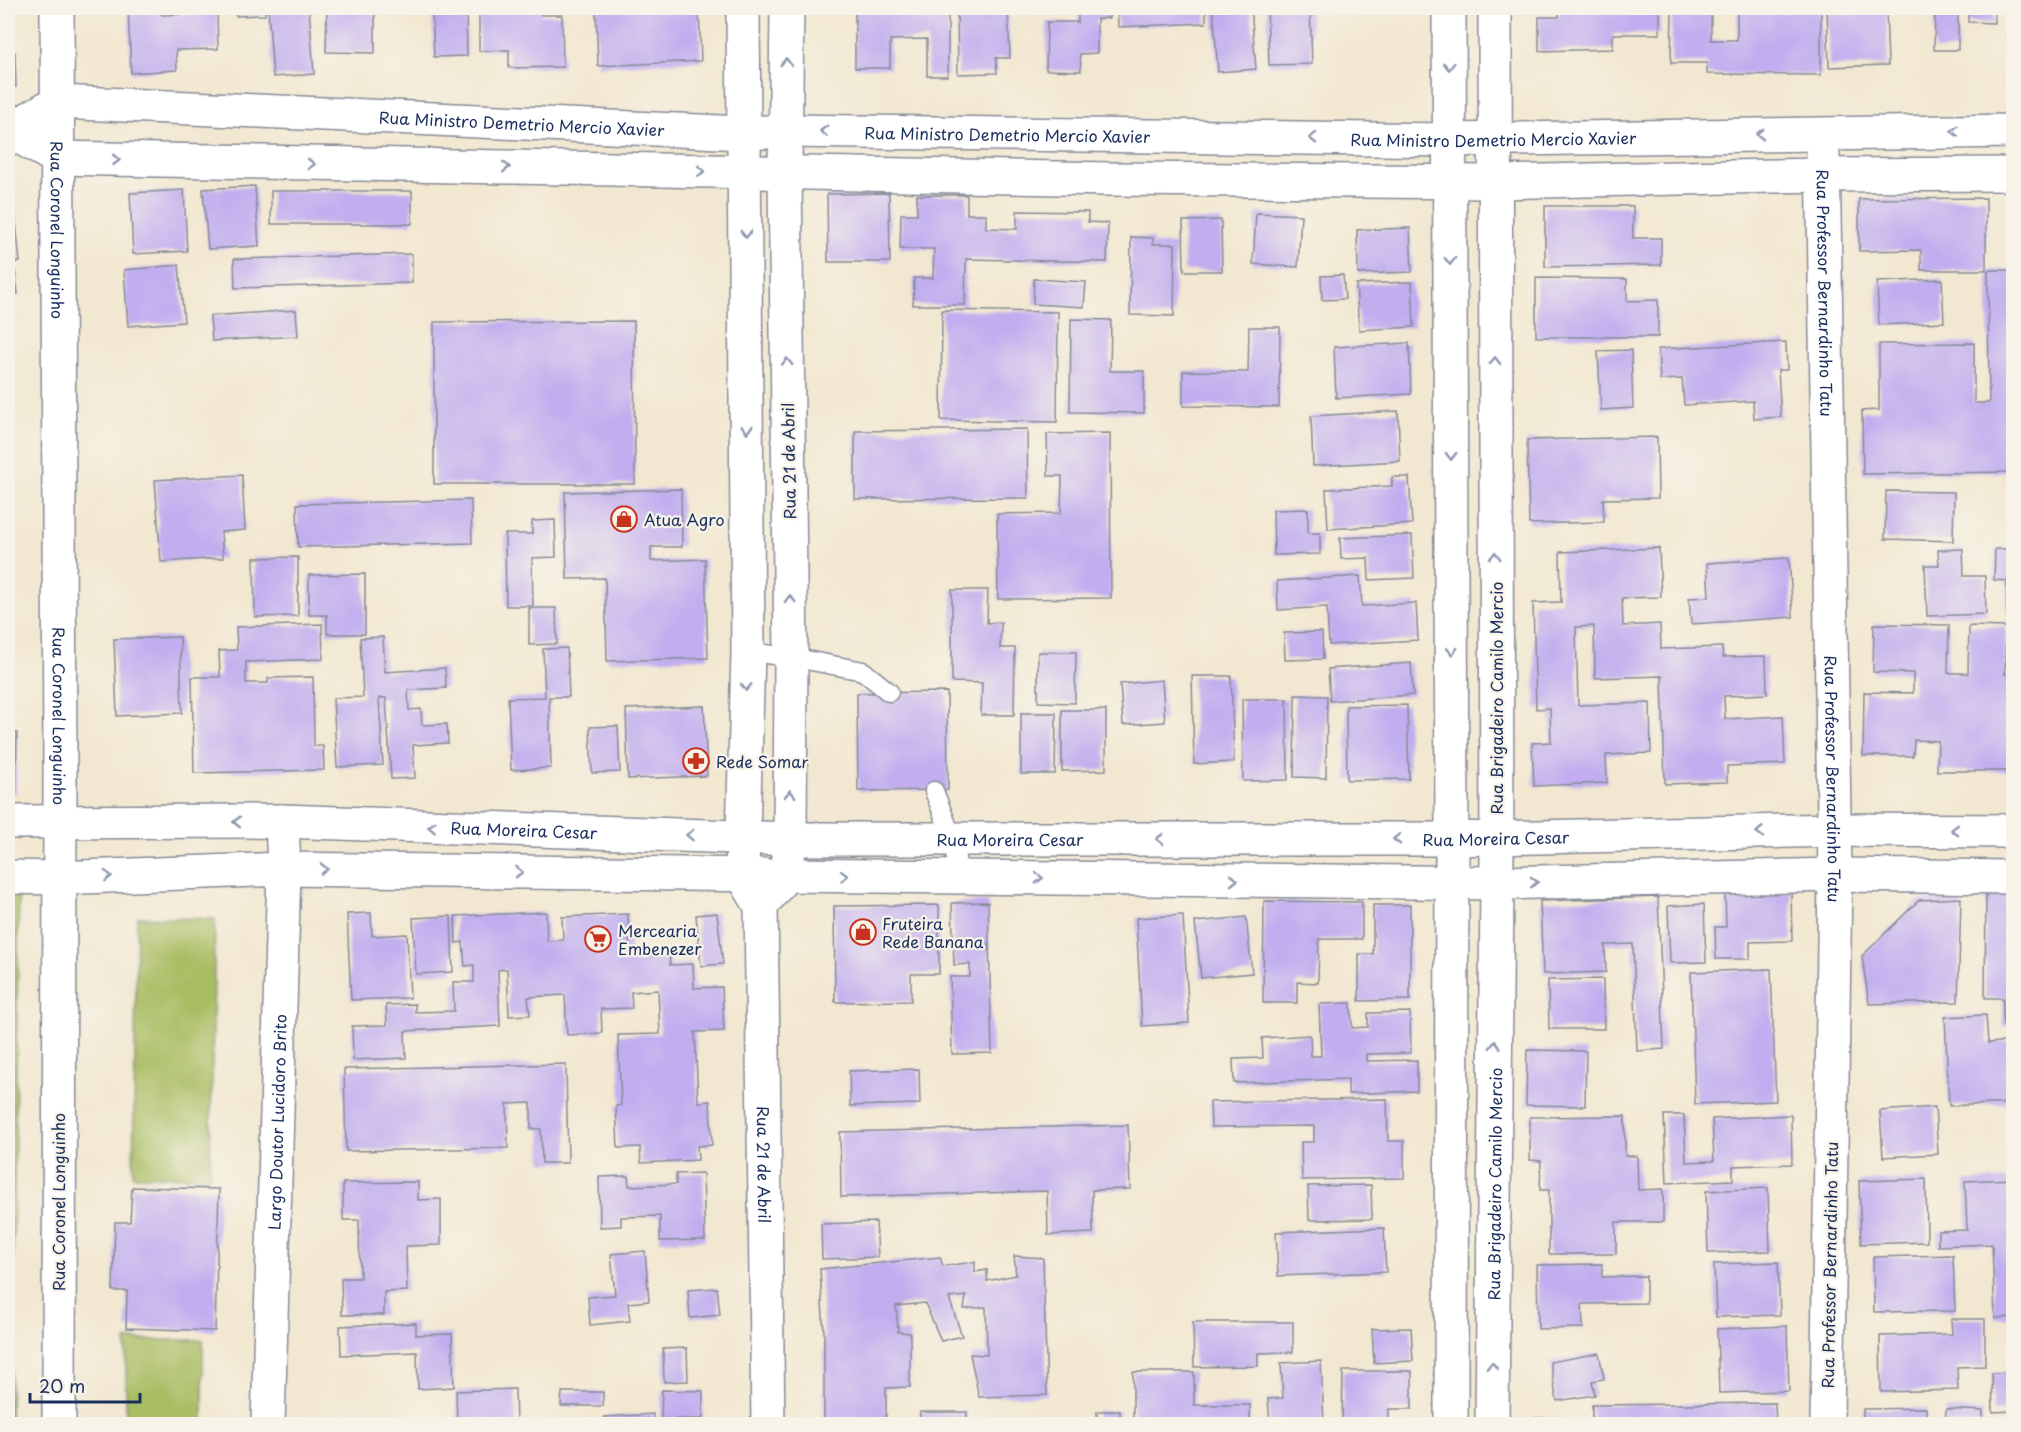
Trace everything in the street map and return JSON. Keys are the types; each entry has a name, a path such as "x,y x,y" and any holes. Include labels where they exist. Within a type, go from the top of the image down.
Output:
{"street":[{"name":"Rua Coronel Longuinho","path":"57,8 59,1425"},
{"path":"742,874 747,652 743,8"},
{"name":"Rua 21 de Abril","path":"786,875 790,839 791,657 785,172 787,8"},
{"path":"1449,8 1452,839 1451,1425"},
{"name":"Rua Brigadeiro Camilo Mercio","path":"1492,1425 1497,883 1495,8"},
{"path":"57,102 8,131 57,159 1108,179 1494,182 1823,175 2007,174 2005,131"},
{"name":"Rua Ministro Demetrio Mercio Xavier","path":"57,102 743,133 786,131 1494,140 2005,131"},
{"name":"Rua Professor Bernardinho Tatu","path":"1823,133 1835,830 1827,1425"},
{"path":"1108,179 1110,135"},
{"path":"1641,137 1642,179"},
{"path":"1451,500 1495,495"},
{"name":"Rua Moreira Cesar","path":"8,822 282,822 790,839 953,840 1452,839 1835,830 2001,831"},
{"name":"Largo Doutor Lucidoro Brito","path":"268,1425 284,869 282,822"},
{"path":"8,877 58,878 284,869 1497,883 1835,875 2001,877 2001,831"},
{"path":"1665,833 1665,879"},
{"path":"1278,880 1279,839"},
{"name":"Rua 21 de Abril","path":"742,874 761,906 768,1425"},
{"path":"761,906 786,875"},
{"path":"1452,1209 1493,1205"}],"lane":[{"path":"747,652 791,657 862,671 889,693"},
{"path":"934,791 953,840 959,877"}],"green space":[{"path":"8,890 19,890 10,1424 8,1424"},
{"path":"137,917 215,919 210,1177 133,1176"},
{"path":"126,1340 203,1340 203,1424 126,1424"}],"building":[{"path":"128,8 161,8 162,15 217,13 218,49 176,50 177,70 131,73"},
{"path":"236,8 265,8 265,15 236,16"},
{"path":"268,8 309,8 314,74 273,77"},
{"path":"327,8 375,8 375,53 326,52"},
{"path":"432,8 466,8 467,56 434,57"},
{"path":"479,8 541,8 541,15 562,15 563,67 509,68 509,50 479,51"},
{"path":"596,8 699,8 701,61 598,66"},
{"path":"855,8 948,8 948,76 927,76 927,39 890,40 890,68 855,68"},
{"path":"957,8 1008,8 1010,58 996,58 997,73 958,74"},
{"path":"1078,8 1109,8 1109,18 1097,19 1097,53 1080,54 1081,71 1046,70 1047,22 1078,22"},
{"path":"1117,8 1206,8 1206,23 1118,27"},
{"path":"1213,8 1251,8 1256,69 1218,72"},
{"path":"1267,8 1310,8 1312,64 1269,65"},
{"path":"1559,8 1660,8 1660,34 1613,34 1613,49 1539,51 1539,17 1559,17"},
{"path":"1737,8 1770,8 1770,13 1785,13 1785,8 1821,8 1821,75 1707,74 1707,63 1671,63 1672,10 1711,9 1711,40 1737,40"},
{"path":"1827,8 1886,8 1888,65 1829,67"},
{"path":"1968,8 1994,8 1994,23 1968,22"},
{"path":"1935,14 1958,14 1958,50 1934,50"},
{"path":"2013,28 2013,72 2009,72 2007,29"},
{"path":"15,52 16,87 8,87 8,53"},
{"path":"255,186 259,246 208,249 203,189"},
{"path":"184,190 187,251 133,254 130,193"},
{"path":"271,191 412,191 412,224 271,224"},
{"path":"889,193 890,262 828,262 827,194"},
{"path":"917,195 967,195 967,214 986,214 986,228 1017,229 1017,211 1088,212 1088,222 1108,223 1107,262 966,259 965,305 913,305 914,278 933,278 934,249 900,249 901,214 917,214"},
{"path":"1986,198 1986,270 1921,270 1921,250 1859,251 1859,199"},
{"path":"8,202 14,202 20,262 8,263"},
{"path":"1545,206 1633,206 1633,238 1661,238 1661,265 1545,267"},
{"path":"1256,213 1301,215 1298,267 1253,264"},
{"path":"1221,220 1222,271 1184,271 1183,221"},
{"path":"1410,228 1412,272 1358,274 1357,230"},
{"path":"1131,237 1153,238 1153,244 1175,244 1174,316 1130,315"},
{"path":"412,254 412,283 235,288 234,259"},
{"path":"179,265 184,322 128,326 124,270"},
{"path":"15,270 18,294 8,295 8,271"},
{"path":"1988,270 2013,270 2013,472 1863,474 1862,411 1879,410 1879,344 1974,343 1974,403 1989,403"},
{"path":"1343,275 1345,299 1322,300 1321,276"},
{"path":"1536,278 1627,279 1627,301 1658,300 1658,337 1536,337"},
{"path":"1034,279 1086,282 1084,307 1033,304"},
{"path":"1942,279 1944,322 1879,325 1877,282"},
{"path":"1412,282 1414,327 1359,330 1356,284"},
{"path":"296,310 298,336 212,341 210,316"},
{"path":"942,310 1058,312 1057,422 941,420"},
{"path":"1071,319 1111,320 1110,371 1144,371 1144,413 1070,412"},
{"path":"634,321 635,484 434,484 434,322"},
{"path":"1249,327 1280,327 1279,407 1183,406 1183,371 1248,372"},
{"path":"1786,342 1787,370 1778,370 1781,417 1754,419 1753,401 1684,405 1682,379 1660,380 1658,349"},
{"path":"1409,343 1411,394 1336,398 1334,347"},
{"path":"1631,350 1633,408 1601,410 1598,351"},
{"path":"1398,411 1400,461 1313,466 1311,416"},
{"path":"1027,429 1028,498 855,499 855,431"},
{"path":"1110,433 1111,598 998,599 997,514 1061,513 1062,476 1048,476 1047,434"},
{"path":"1657,437 1658,498 1603,499 1604,522 1529,524 1527,440"},
{"path":"242,475 245,530 221,532 223,558 161,562 155,480"},
{"path":"1392,477 1409,477 1412,524 1328,529 1326,489 1392,486"},
{"path":"681,489 682,547 651,547 651,561 705,559 708,658 607,661 605,578 567,579 565,492"},
{"path":"1886,491 1954,492 1953,541 1885,539"},
{"path":"471,500 472,543 298,547 297,504"},
{"path":"1308,509 1308,533 1320,533 1320,554 1274,555 1273,510"},
{"path":"555,520 556,557 532,558 533,606 506,606 505,534 532,534 532,521"},
{"path":"1412,535 1414,578 1369,580 1368,558 1341,559 1340,538"},
{"path":"1659,548 1661,597 1622,598 1623,626 1660,624 1661,649 1722,647 1723,657 1766,656 1767,694 1724,696 1725,719 1783,716 1785,764 1727,766 1727,782 1665,784 1662,676 1595,678 1594,626 1576,627 1578,705 1650,703 1651,753 1606,755 1607,783 1534,786 1532,743 1551,742 1550,708 1536,709 1533,603 1561,602 1560,552"},
{"path":"1963,549 1964,576 1985,576 1986,614 1927,616 1925,565 1939,565 1938,550"},
{"path":"1995,549 2013,549 2013,614 2007,614 2007,581 1994,580"},
{"path":"298,557 298,616 255,617 254,558"},
{"path":"1789,558 1793,617 1691,624 1689,598 1709,597 1707,563"},
{"path":"365,574 365,634 327,634 327,615 309,615 309,575"},
{"path":"1360,576 1362,606 1416,603 1418,640 1329,645 1327,607 1278,610 1277,581"},
{"path":"952,590 988,590 987,623 1001,622 1000,648 1015,648 1014,715 981,715 982,683 952,682"},
{"path":"529,608 556,608 557,644 529,645"},
{"path":"322,624 323,659 246,662 246,683 268,683 268,678 313,677 314,746 323,746 324,770 194,773 192,677 220,677 219,651 237,650 236,627"},
{"path":"1874,624 1949,625 1948,673 1968,673 1969,626 2006,627 2005,674 2013,674 2013,771 1937,771 1938,741 1914,740 1913,756 1863,756 1864,692 1913,693 1913,673 1873,672"},
{"path":"1322,632 1323,659 1285,660 1284,633"},
{"path":"180,637 182,713 117,716 114,639"},
{"path":"383,637 385,672 445,668 446,688 408,690 409,710 421,709 422,725 447,724 448,743 413,745 415,778 391,779 386,698 379,698 383,765 337,767 333,698 363,697 360,638"},
{"path":"567,648 569,697 549,697 551,768 511,770 508,698 545,697 543,649"},
{"path":"1038,652 1076,652 1075,703 1038,702"},
{"path":"1411,663 1413,695 1330,701 1328,669"},
{"path":"1192,676 1231,676 1234,762 1194,764"},
{"path":"1162,680 1165,722 1123,725 1120,684"},
{"path":"947,692 948,790 858,791 857,693"},
{"path":"1295,695 1327,696 1326,778 1294,777"},
{"path":"1242,699 1287,699 1288,780 1243,781"},
{"path":"1407,705 1409,779 1347,780 1346,706"},
{"path":"704,706 707,776 628,779 626,709"},
{"path":"1062,710 1106,710 1106,770 1062,771"},
{"path":"1021,713 1056,713 1055,774 1021,774"},
{"path":"618,726 620,772 592,773 590,727"},
{"path":"8,733 17,733 16,793 8,793"},
{"path":"1986,889 2008,889 2008,902 2013,903 2013,1026 2003,1026 2003,998 1985,998"},
{"path":"1791,891 1792,941 1750,942 1750,959 1716,959 1715,927 1726,927 1725,892"},
{"path":"1658,897 1664,1049 1637,1051 1633,944 1605,945 1606,972 1543,974 1540,901"},
{"path":"1961,898 1958,1002 1869,1004 1862,956 1919,900"},
{"path":"1264,901 1362,902 1362,939 1319,939 1318,983 1297,982 1297,1003 1263,1003"},
{"path":"988,902 992,1053 952,1054 950,977 970,977 970,964 954,965 952,903"},
{"path":"1704,904 1706,962 1670,963 1668,906"},
{"path":"939,905 939,974 911,974 911,1001 835,1002 834,906"},
{"path":"1373,905 1410,905 1410,1000 1359,1001 1359,954 1373,954"},
{"path":"546,912 547,941 563,940 562,917 628,914 630,956 669,954 670,965 693,964 694,988 722,987 724,1031 695,1032 698,1102 710,1101 712,1145 697,1146 698,1160 641,1163 640,1147 618,1148 616,1106 621,1105 618,1035 660,1034 658,990 631,992 632,1008 601,1009 602,1033 567,1035 565,995 528,997 530,1015 509,1016 507,969 498,970 500,1026 405,1031 406,1058 353,1060 352,1026 387,1025 386,1005 415,1004 415,1012 454,1011 453,982 474,982 474,965 465,966 463,942 456,943 455,916"},
{"path":"371,913 372,936 407,934 410,998 351,1000 347,914"},
{"path":"717,913 723,964 701,966 696,915"},
{"path":"1183,915 1189,1023 1142,1026 1136,918"},
{"path":"451,916 453,972 416,974 413,918"},
{"path":"1246,917 1252,973 1201,978 1195,922"},
{"path":"1771,969 1776,1101 1695,1104 1691,972"},
{"path":"1603,979 1604,1029 1549,1029 1548,980"},
{"path":"1351,1003 1352,1028 1368,1027 1368,1013 1410,1012 1411,1053 1366,1054 1366,1061 1417,1060 1417,1091 1348,1094 1348,1079 1234,1083 1233,1059 1263,1058 1262,1038 1310,1035 1311,1056 1321,1056 1319,1004"},
{"path":"1986,1015 1988,1043 2013,1041 2013,1103 1949,1106 1945,1017"},
{"path":"1527,1050 1586,1051 1585,1106 1526,1105"},
{"path":"566,1064 568,1163 542,1163 541,1129 531,1129 531,1103 507,1104 508,1148 346,1151 344,1069"},
{"path":"919,1069 920,1104 850,1106 849,1071"},
{"path":"1387,1099 1388,1141 1404,1141 1404,1178 1302,1180 1301,1142 1314,1142 1314,1126 1211,1127 1210,1102"},
{"path":"1935,1107 1938,1154 1883,1157 1880,1111"},
{"path":"1664,1115 1684,1115 1686,1162 1714,1161 1712,1119 1791,1115 1792,1164 1733,1166 1733,1180 1667,1183"},
{"path":"1625,1116 1625,1156 1637,1156 1638,1190 1663,1189 1663,1222 1616,1222 1616,1254 1549,1254 1549,1190 1540,1190 1541,1161 1530,1160 1530,1117"},
{"path":"1128,1125 1130,1189 1092,1190 1093,1233 1048,1235 1047,1191 841,1197 840,1132"},
{"path":"703,1173 705,1240 660,1241 660,1216 621,1217 621,1226 600,1227 599,1177 628,1176 629,1186 676,1184 676,1174"},
{"path":"1926,1179 1927,1242 1861,1244 1859,1181"},
{"path":"2013,1179 2013,1317 1995,1318 1992,1244 1938,1246 1938,1231 1967,1230 1965,1181"},
{"path":"418,1182 418,1200 441,1199 441,1245 406,1246 407,1291 384,1292 384,1315 342,1315 341,1278 360,1278 359,1220 343,1220 343,1183"},
{"path":"1371,1185 1372,1219 1309,1220 1308,1186"},
{"path":"132,1187 219,1189 215,1331 126,1328 127,1291 113,1291 115,1222 130,1222"},
{"path":"1768,1188 1770,1251 1708,1253 1706,1191"},
{"path":"876,1222 878,1257 822,1259 821,1224"},
{"path":"1384,1228 1386,1272 1278,1276 1276,1232"},
{"path":"645,1251 649,1301 628,1303 630,1321 590,1325 588,1297 615,1295 611,1254"},
{"path":"1953,1255 1955,1311 1874,1312 1873,1257"},
{"path":"1014,1256 1043,1258 1047,1395 979,1397 970,1354 987,1355 986,1307 964,1309 966,1296 949,1298 962,1336 941,1341 925,1303 896,1306 898,1332 910,1333 910,1387 886,1388 886,1424 824,1424 824,1333 820,1269 940,1257 943,1266 975,1262 975,1272 987,1270 987,1281 1016,1275"},
{"path":"1778,1262 1780,1315 1716,1317 1714,1264"},
{"path":"1602,1264 1602,1277 1646,1276 1646,1303 1582,1304 1583,1328 1538,1329 1537,1265"},
{"path":"717,1288 720,1315 690,1318 688,1290"},
{"path":"1951,1319 1985,1319 1985,1366 1957,1367 1958,1390 1881,1392 1880,1336 1952,1334"},
{"path":"1193,1322 1293,1322 1293,1352 1258,1353 1258,1366 1194,1367"},
{"path":"416,1323 416,1335 452,1334 454,1387 418,1389 417,1352 341,1355 340,1326"},
{"path":"1787,1326 1789,1391 1719,1393 1717,1329"},
{"path":"1411,1328 1413,1361 1374,1363 1372,1329"},
{"path":"687,1348 688,1381 664,1382 663,1349"},
{"path":"1599,1353 1604,1379 1592,1381 1595,1395 1557,1401 1550,1362"},
{"path":"1321,1361 1324,1424 1270,1424 1268,1399 1283,1398 1281,1363"},
{"path":"1343,1371 1412,1371 1412,1409 1389,1409 1389,1424 1342,1424"},
{"path":"1133,1372 1194,1372 1194,1405 1250,1405 1250,1424 1133,1424"},
{"path":"2013,1372 2013,1411 1993,1412 1992,1373"},
{"path":"515,1389 516,1424 457,1424 456,1391"},
{"path":"662,1390 703,1391 703,1419 661,1419"},
{"path":"562,1392 603,1392 603,1406 561,1406"},
{"path":"1775,1403 1776,1424 1592,1424 1592,1405"},
{"path":"1926,1408 1926,1424 1863,1424 1863,1409"},
{"path":"1946,1409 1983,1411 1983,1424 1945,1424"},
{"path":"1097,1411 1120,1411 1120,1424 1097,1424"},
{"path":"920,1412 967,1412 967,1424 920,1424"},
{"path":"653,1414 653,1424 605,1424 604,1417"},
{"path":"1534,1418 1556,1418 1556,1424 1534,1424"}],"place":[{"name":"Atua Agro","path":"624,519"},
{"name":"Rede Somar","path":"696,761"},
{"name":"Fruteira Rede Banana","path":"863,932"},
{"name":"Mercearia Embenezer","path":"598,939"}]}
